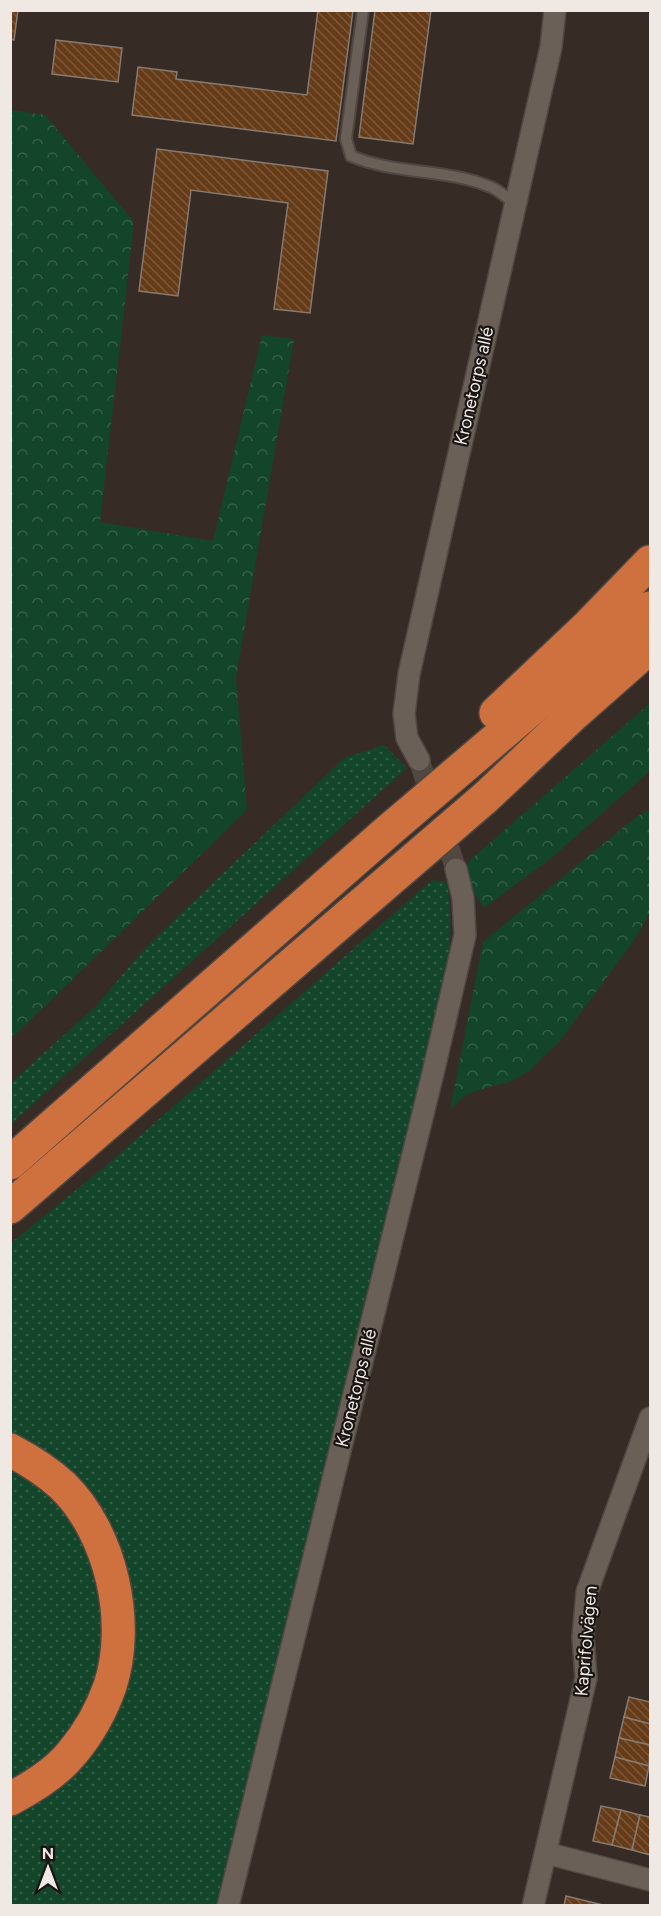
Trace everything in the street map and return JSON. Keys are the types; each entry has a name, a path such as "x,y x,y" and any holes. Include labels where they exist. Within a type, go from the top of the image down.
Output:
{"highway":[{"path":"388,831 445,764 651,562"},
{"path":"10,1163 388,831 651,608"},
{"path":"10,1207 486,797 574,714 651,647"},
{"path":"486,797 613,706 651,674"},
{"path":"10,1450 33,1462 63,1486 90,1520 107,1558 115,1595 118,1640 110,1686 90,1727 72,1754 41,1781 10,1799"}],"street":[{"name":"Kronetorps allé","path":"419,760 407,738 404,714 409,674 551,47 555,10"},
{"name":"Kronetorps allé","path":"228,1905 434,1073 465,935 463,898 456,869"},
{"name":"Kaprifolvägen","path":"533,1905 586,1678 583,1637 587,1592 651,1418"},
{"path":"546,1853 651,1880"}],"lane":[{"path":"363,10 346,140 351,156 369,164 456,176 494,188 516,204"}],"green space":[{"path":"11,110 45,115 134,222 100,522 213,541 262,335 294,339 236,678 247,810 11,1039"},
{"path":"650,703 650,771 549,860 484,908 468,884 468,862"},
{"path":"384,745 407,768 11,1124 11,1083 97,1005 147,946 344,758"},
{"path":"650,809 650,912 633,942 559,1042 529,1071 510,1082 466,1095 450,1110 483,942 635,818"},
{"path":"432,880 447,883 450,926 447,970 218,1905 11,1905 10,1813 58,1782 129,1604 11,1436 11,1243 102,1169"},
{"path":"11,1462 52,1491 87,1538 108,1628 94,1690 62,1745 11,1788"}],"building":[{"path":"10,10 18,10 14,40 10,39"},
{"path":"318,10 353,10 336,141 132,115 138,67 177,72 176,79 307,95"},
{"path":"375,10 431,10 413,144 359,137"},
{"path":"56,40 122,48 118,82 52,74"},
{"path":"157,149 328,171 310,313 274,309 288,203 191,190 178,296 139,291"},
{"path":"629,1697 650,1702 650,1724 624,1717"},
{"path":"624,1717 650,1724 650,1745 619,1738"},
{"path":"619,1738 650,1745 649,1766 615,1757"},
{"path":"615,1757 649,1766 645,1786 610,1778"},
{"path":"601,1806 621,1810 612,1845 593,1841"},
{"path":"621,1810 640,1815 632,1850 612,1845"},
{"path":"640,1815 650,1817 650,1855 632,1850"},
{"path":"566,1896 607,1906 564,1906"}],"tunnel":[{"path":"419,760 456,869"}]}
